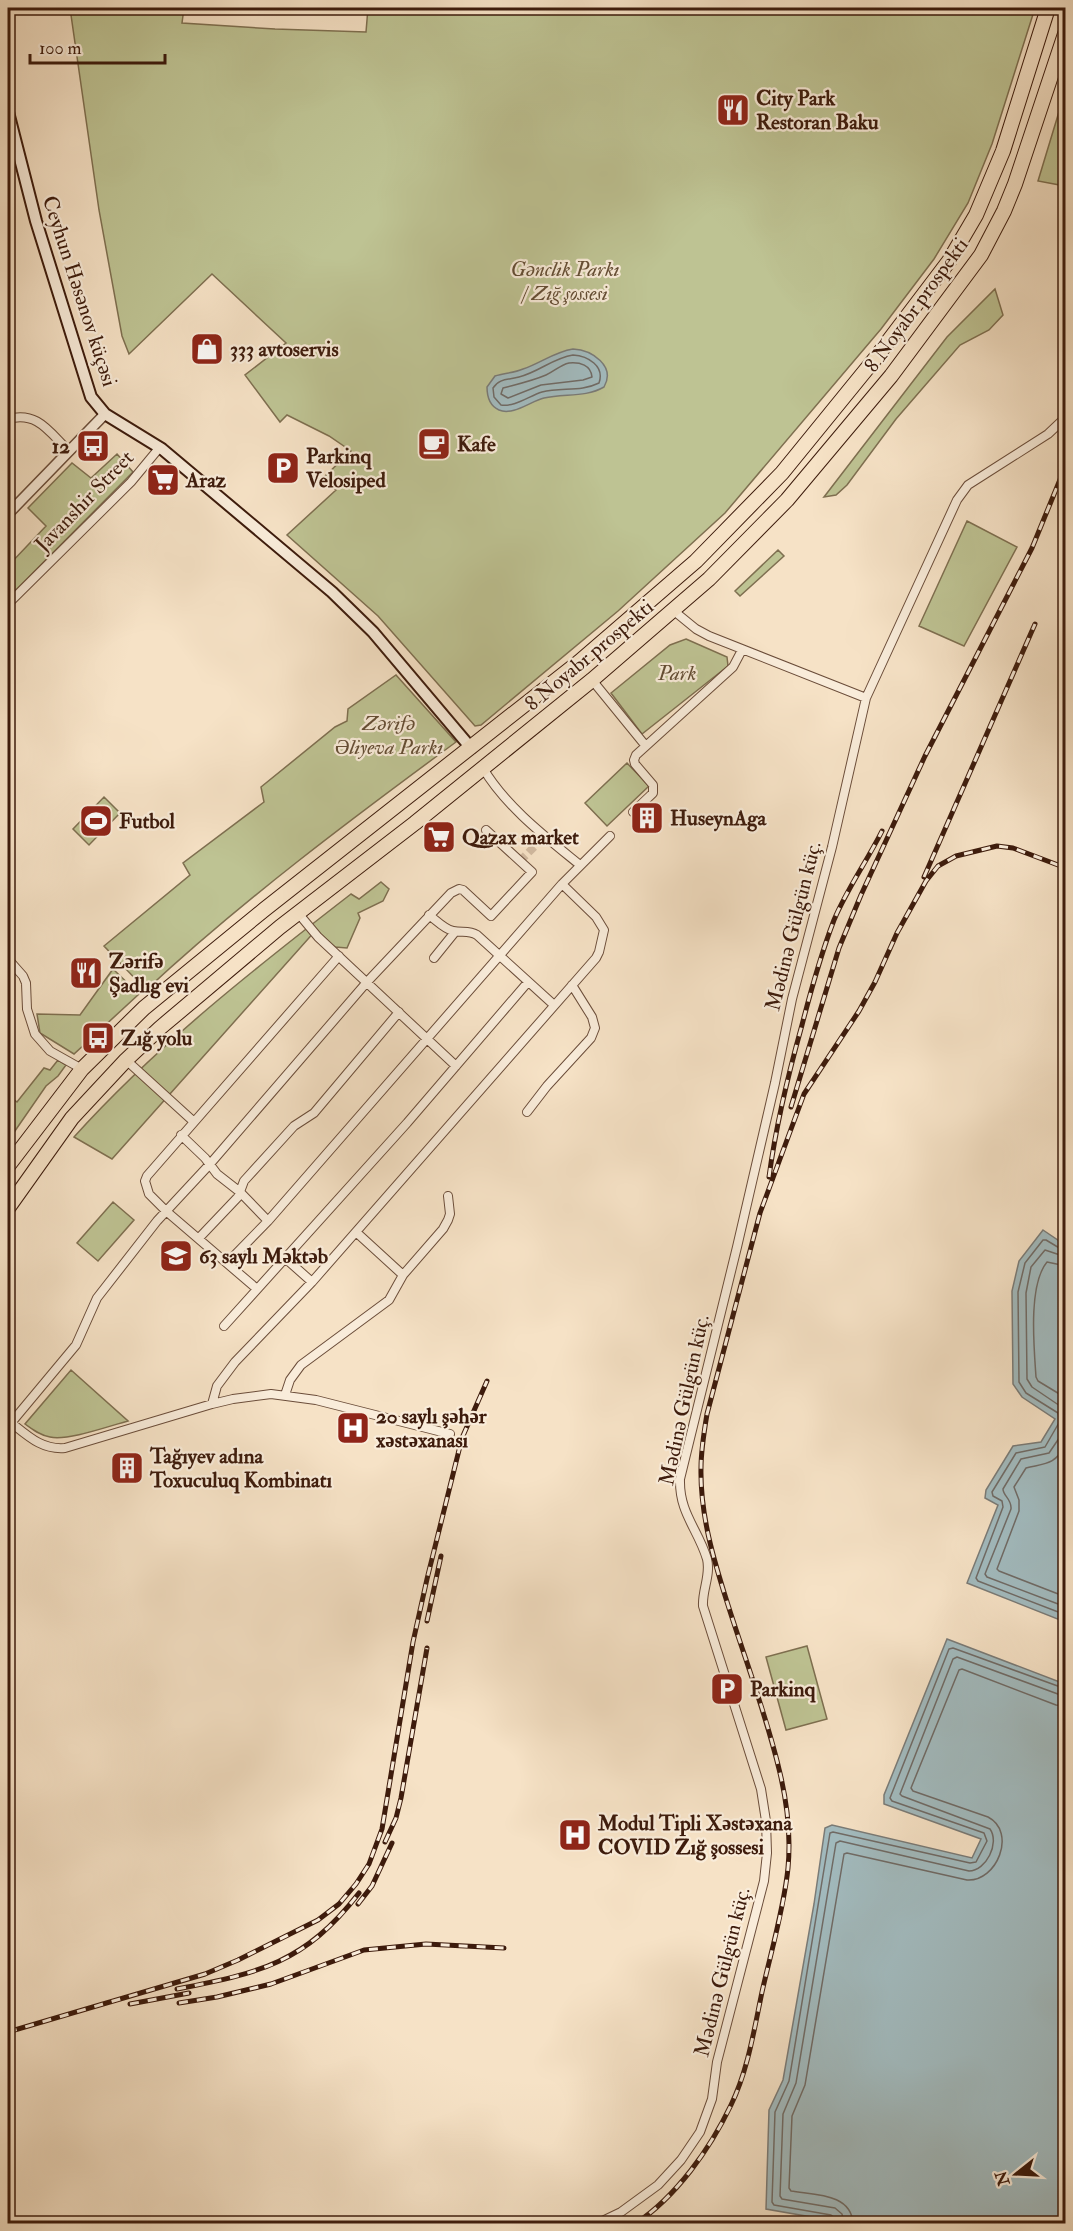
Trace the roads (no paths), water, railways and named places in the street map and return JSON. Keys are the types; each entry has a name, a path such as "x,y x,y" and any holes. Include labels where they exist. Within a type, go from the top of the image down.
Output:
{"highway":[{"name":"8 Noyabr prospekti","path":"8,1166 82,1069 144,1008 265,909 579,662 696,561 782,473 874,360 949,261 980,208 1000,159 1048,8"},
{"name":"8 Noyabr prospekti","path":"8,1208 72,1118 126,1060 298,913 592,680 726,562 798,489 891,376 967,276 995,230 1024,159 1065,31"},
{"path":"471,748 483,768"}],"main road":[{"name":"Ceyhun Həsənov küçəsi","path":"8,112 31,200 91,397 105,414 160,447 341,600 373,632 471,748"}],"street":[{"path":"8,514 105,414"},
{"path":"8,419 20,415 38,421 69,451"},
{"name":"Mədinə Gülgün küç.","path":"596,2223 621,2212 658,2185 681,2160 700,2132 712,2099 717,2062 764,1881 767,1853 763,1797 703,1606 704,1584 708,1572 707,1559 684,1509 680,1496 680,1479 747,1204 792,999 832,847 866,698 957,500 968,485 1048,434 1065,417"},
{"name":"Javanshir Street","path":"8,604 136,476 160,447"},
{"path":"674,610 696,629 742,650 866,698"},
{"path":"633,812 654,789 634,760 645,745 733,667 742,650"},
{"path":"592,680 645,745"},
{"path":"483,768 504,795 545,836 580,865"},
{"path":"450,1434 316,1400 285,1395 255,1396 212,1404 65,1448 53,1449 42,1446 9,1421 76,1345 97,1298 166,1211 210,1164 367,982 429,915 451,893 459,889 463,890 491,916 531,872 486,830"},
{"path":"228,1262 268,1221 428,1040 562,884 610,836"},
{"path":"212,1404 217,1386 224,1375 312,1282 596,958 605,934 604,930 596,917 562,884"},
{"path":"298,913 318,938 456,1066"},
{"path":"429,915 455,932 470,931 500,955 554,1005"},
{"path":"434,958 455,932"},
{"path":"257,1289 166,1211 150,1194 145,1181 193,1121 339,956"},
{"path":"8,959 26,983 27,1009 35,1034 50,1050 82,1069"},
{"path":"224,1326 407,1123 528,982"},
{"path":"527,1112 547,1086 591,1038 595,1028 592,1017 572,985"},
{"path":"199,1238 238,1197 244,1181 294,1126 314,1113 399,1012"},
{"path":"126,1060 193,1121"},
{"path":"181,1135 217,1174 240,1192 268,1221"},
{"path":"285,1395 290,1380 302,1365 382,1307 392,1296 403,1275 443,1229 450,1214 448,1196"},
{"path":"356,1232 403,1275"},
{"path":"285,1258 312,1282"}],"water":[{"path":"573,349 588,352 600,360 607,372 604,387 589,393 544,398 510,411 499,410 491,403 487,387 495,376 530,367"},
{"path":"1043,1230 1065,1245 1065,1622 967,1583 998,1505 985,1498 986,1490 1013,1446 1041,1442 1055,1419 1022,1397 1013,1384 1012,1291 1019,1261"},
{"path":"947,1639 1065,1684 1065,2223 846,2223 766,2209 769,2110 783,2080 825,1828 832,1825 972,1858 981,1839 884,1804 884,1795"}],"tunnel":[{"path":"520,861 545,836"}],"railway":[{"path":"791,1107 839,948 861,895 925,756 1032,548 1066,465"},
{"path":"924,877 1035,624"},
{"path":"769,1177 787,1081 825,946 839,909 882,831"},
{"path":"635,2224 664,2200 690,2171 723,2122 737,2092 750,2050 788,1868 789,1831 782,1781 768,1728 713,1555 705,1520 701,1486 707,1414 760,1213 804,1094 859,1011 897,933 926,881 938,866 956,856 997,846 1013,848 1066,868"},
{"path":"8,2032 205,1974 238,1960 318,1920 339,1904 356,1884 369,1864 382,1829 413,1642 427,1579 462,1438 487,1381"},
{"path":"427,1621 441,1556"},
{"path":"385,1842 396,1818 401,1798 427,1648"},
{"path":"358,1904 372,1886 392,1843"},
{"path":"177,1989 257,1970 300,1950 339,1917 359,1893"},
{"path":"179,2003 217,1997 271,1984 364,1950 426,1944 504,1948"},
{"path":"130,2004 189,1993"}],"place":[{"name":"City Park Restoran Baku","path":"733,110"},
{"name":"333 avtoservis","path":"207,349"},
{"name":"Kafe","path":"434,444"},
{"name":"12","path":"93,446"},
{"name":"Parkinq Velosiped","path":"283,468"},
{"name":"Araz","path":"163,480"},
{"name":"HuseynAga","path":"647,818"},
{"name":"Futbol","path":"96,821"},
{"name":"Qazax market","path":"439,837"},
{"name":"Zərifə Şadlıg evi","path":"86,973"},
{"name":"Zığ yolu","path":"98,1038"},
{"name":"63 saylı Məktəb","path":"176,1256"},
{"name":"20 saylı şəhər xəstəxanası","path":"353,1428"},
{"name":"Tağıyev adına Toxuculuq Kombinatı","path":"127,1468"},
{"name":"Parkinq","path":"727,1689"},
{"name":"Modul Tipli Xəstəxana COVID Zığ şossesi","path":"575,1835"}],"park label":[{"name":"Gənclik Parkı / Zığ şossesi","path":"565,281"},
{"name":"Park","path":"677,673"},
{"name":"Zərifə Əliyeva Parkı","path":"389,735"}]}
